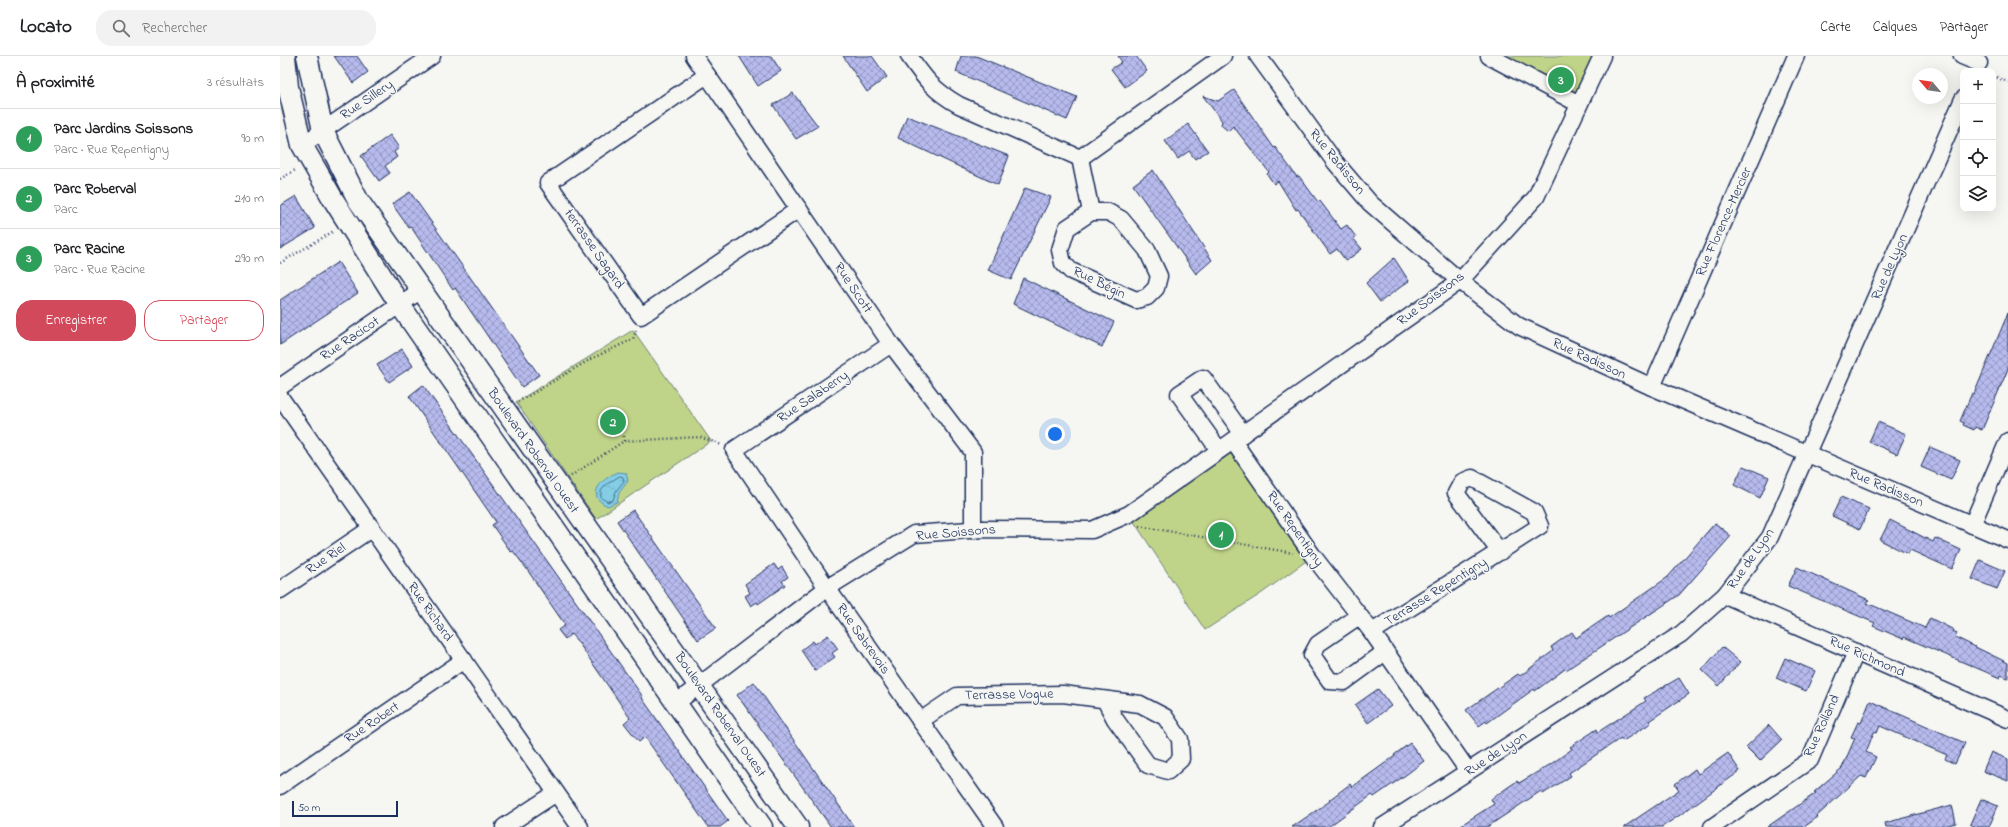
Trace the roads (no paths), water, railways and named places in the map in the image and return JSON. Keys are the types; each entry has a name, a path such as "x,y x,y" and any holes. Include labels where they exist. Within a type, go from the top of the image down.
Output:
{"street":[{"name":"Boulevard Roberval Ouest","path":"285,56 288,87 302,145 333,199 400,305 762,827"},
{"name":"Boulevard Roberval Ouest","path":"307,56 323,131 358,200 798,827"},
{"name":"Rue Sillery","path":"302,145 432,56"},
{"name":"Rue Scott","path":"694,56 892,344 974,452 973,530"},
{"path":"909,56 924,78 941,95 959,105 1080,158"},
{"path":"1080,158 1223,56"},
{"name":"Rue Radisson","path":"1258,56 1335,162 1370,203 1460,281 1518,326 1652,387 2008,540"},
{"path":"1489,56 1579,104"},
{"name":"Rue Soissons","path":"676,703 827,588 914,534 973,530 1092,530 1126,516 1460,281 1536,197 1602,56"},
{"name":"Rue Florence-Mercier","path":"1652,387 1796,56"},
{"path":"1962,56 1979,63"},
{"name":"terrasse Sagard","path":"707,75 548,183 641,316 799,208"},
{"name":"Rue de Lyon","path":"1382,827 1681,634 1725,595 1770,537 1961,104"},
{"path":"1080,158 1091,212"},
{"name":"Rue Bégin","path":"1091,212 1108,212 1121,219 1147,250 1159,276 1156,288 1147,297 1136,300 1071,271 1063,263 1060,250 1067,228 1091,212"},
{"name":"Rue Racicot","path":"280,387 421,290"},
{"name":"Rue Salaberry","path":"734,450 892,344"},
{"path":"1219,450 1179,394 1203,378 1238,437"},
{"name":"Rue Richard","path":"280,397 580,827"},
{"name":"Rue Repentigny","path":"1238,437 1313,556 1372,632 1468,771"},
{"path":"1972,525 2008,441"},
{"name":"Rue Sabrevois","path":"734,450 827,588 995,827"},
{"name":"Terrasse Repentigny","path":"1372,632 1500,552 1540,526 1534,512 1472,478 1462,482 1456,493 1500,552"},
{"name":"Rue Riel","path":"280,590 372,528"},
{"name":"Rue Richmond","path":"1725,595 2008,719"},
{"path":"1360,616 1318,644 1312,655 1330,681 1344,682 1385,652"},
{"name":"Rue Rolland","path":"1712,827 1810,760 1856,652"},
{"name":"Rue Robert","path":"280,786 464,660"},
{"name":"Terrasse Vogue","path":"920,721 956,696 1063,694 1140,704 1165,717 1180,739 1181,759 1168,771 1148,765 1115,719 1105,700"},
{"path":"504,827 556,793"}],"water":[{"path":"619,472 626,473 628,481 619,493 617,502 608,506 601,502 597,497 596,492 602,482 613,474"}],"place":[{"name":"Parc Racine","path":"1561,80"},
{"name":"Parc Roberval","path":"613,422"},
{"name":"Parc Jardins Soissons","path":"1221,535"}]}
